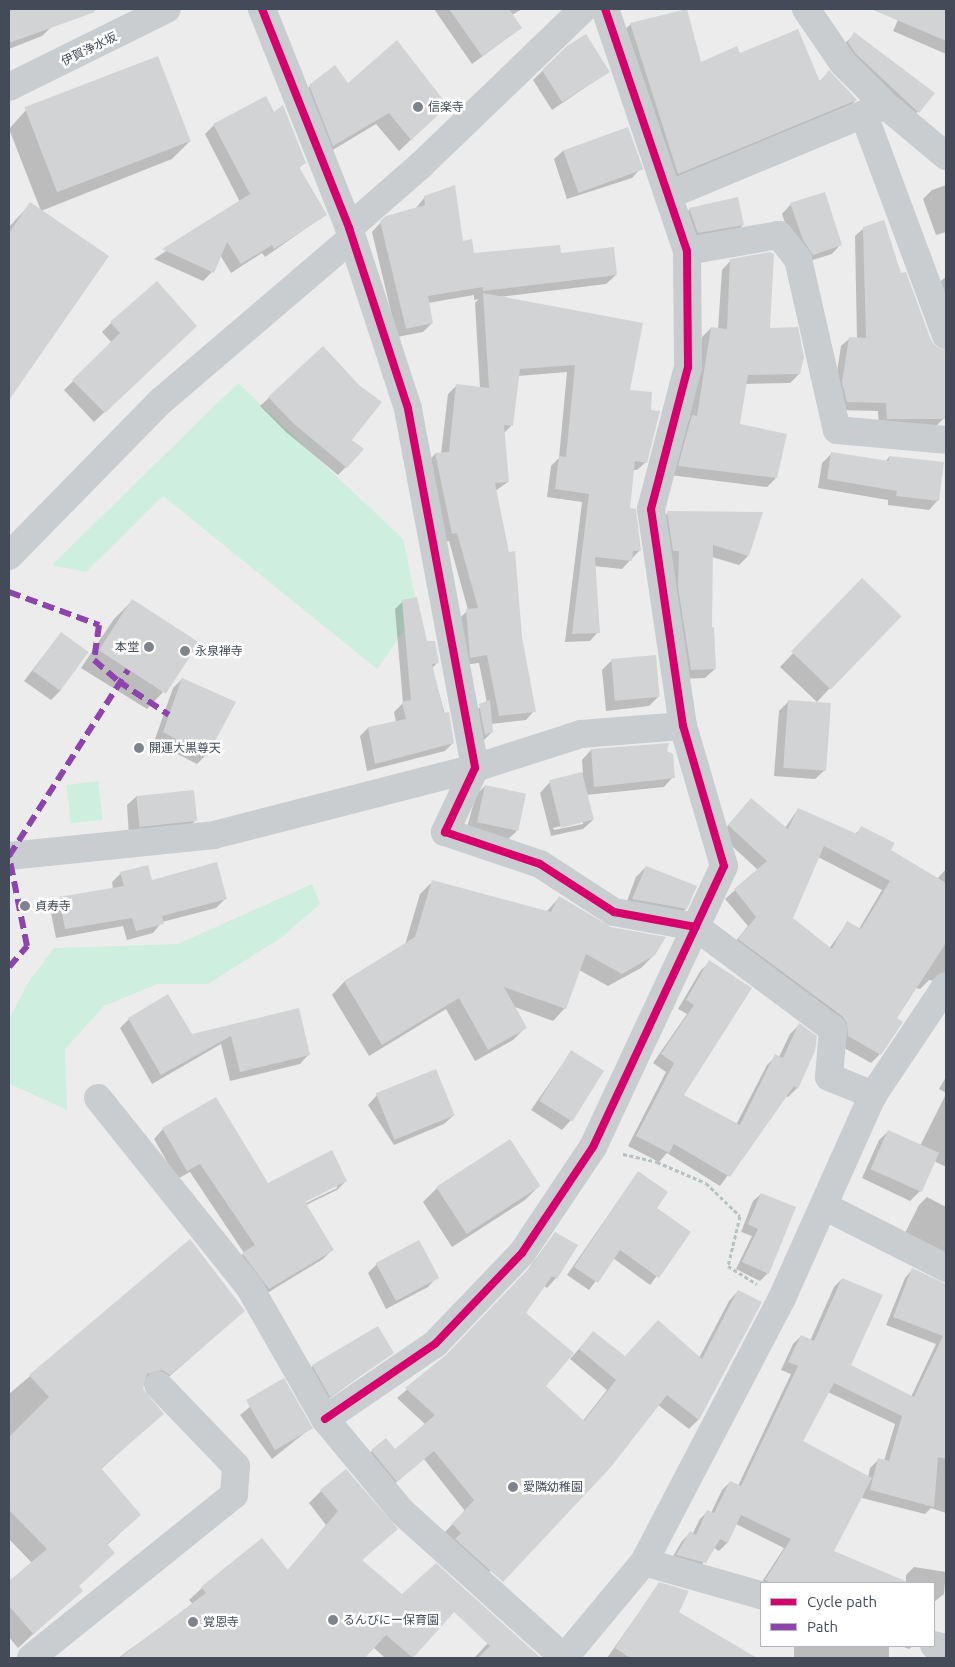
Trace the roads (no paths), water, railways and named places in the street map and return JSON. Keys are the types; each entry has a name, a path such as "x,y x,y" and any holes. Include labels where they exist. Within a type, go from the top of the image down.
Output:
{"street":[{"name":"伊賀浄水坂","path":"9,87 168,9"},
{"path":"262,9 350,233 408,410 474,768 445,832 540,864 614,912 696,927 833,1029 829,1076 873,1095"},
{"path":"9,556 161,402 350,233 583,9"},
{"path":"325,1419 435,1344 522,1253 593,1147 724,866 683,726 651,509 688,367 688,251 606,9"},
{"path":"806,9 874,110 946,335"},
{"path":"669,195 874,110"},
{"path":"874,110 946,156"},
{"path":"688,251 779,235 798,260 837,430 946,440"},
{"path":"9,856 214,835 474,768 582,734 683,726"},
{"path":"98,1098 250,1288 325,1419 401,1511 564,1658 644,1562 782,1298 873,1095 946,986"},
{"path":"824,1206 946,1268"},
{"path":"31,1658 234,1495 236,1466 158,1385"},
{"path":"644,1562 760,1595"}],"place":[{"name":"信楽寺","path":"418,107"},
{"name":"本堂","path":"149,647"},
{"name":"永泉禅寺","path":"185,651"},
{"name":"開運大黒尊天","path":"139,748"},
{"name":"貞寿寺","path":"25,906"},
{"name":"愛隣幼稚園","path":"513,1487"},
{"name":"るんびにー保育園","path":"333,1620"},
{"name":"覚恩寺","path":"193,1622"}]}
